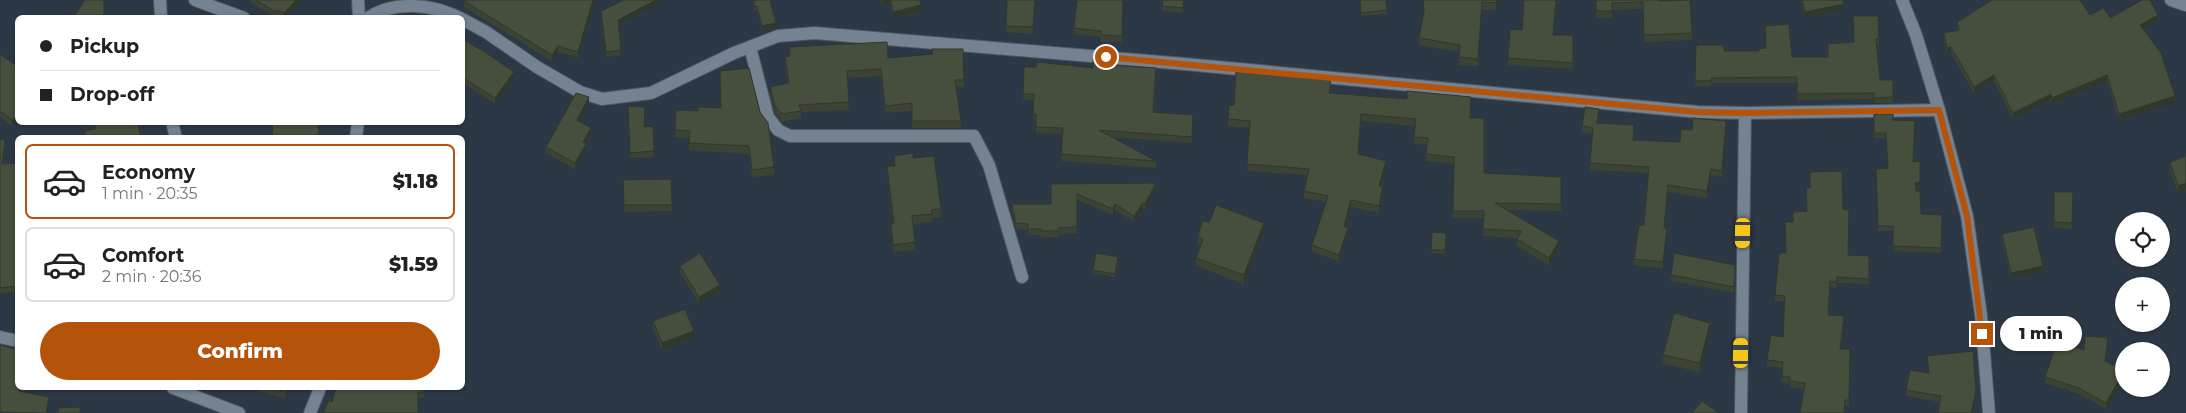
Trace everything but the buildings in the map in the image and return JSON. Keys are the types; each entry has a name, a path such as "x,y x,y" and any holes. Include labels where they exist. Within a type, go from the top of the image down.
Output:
{"street":[{"path":"160,0 161,15"},
{"path":"195,0 236,15"},
{"path":"358,0 359,15"},
{"path":"1902,0 1916,35 1939,110 1967,216 1981,315 1990,413"},
{"path":"2171,0 2186,4"},
{"path":"372,15 377,11 400,4 439,9 454,15"},
{"path":"465,20 580,92 602,99 651,94 750,47 778,36 814,33 1185,64 1698,112 1939,110"},
{"path":"750,47 768,117 778,130 790,136 974,136 988,166 1022,277"},
{"path":"1741,413 1744,113"},
{"path":"0,337 15,340"},
{"path":"178,390 239,413"},
{"path":"310,413 319,390"}],"route":[{"path":"1106,57 1698,112 1939,110 1967,216 1982,334"}]}
